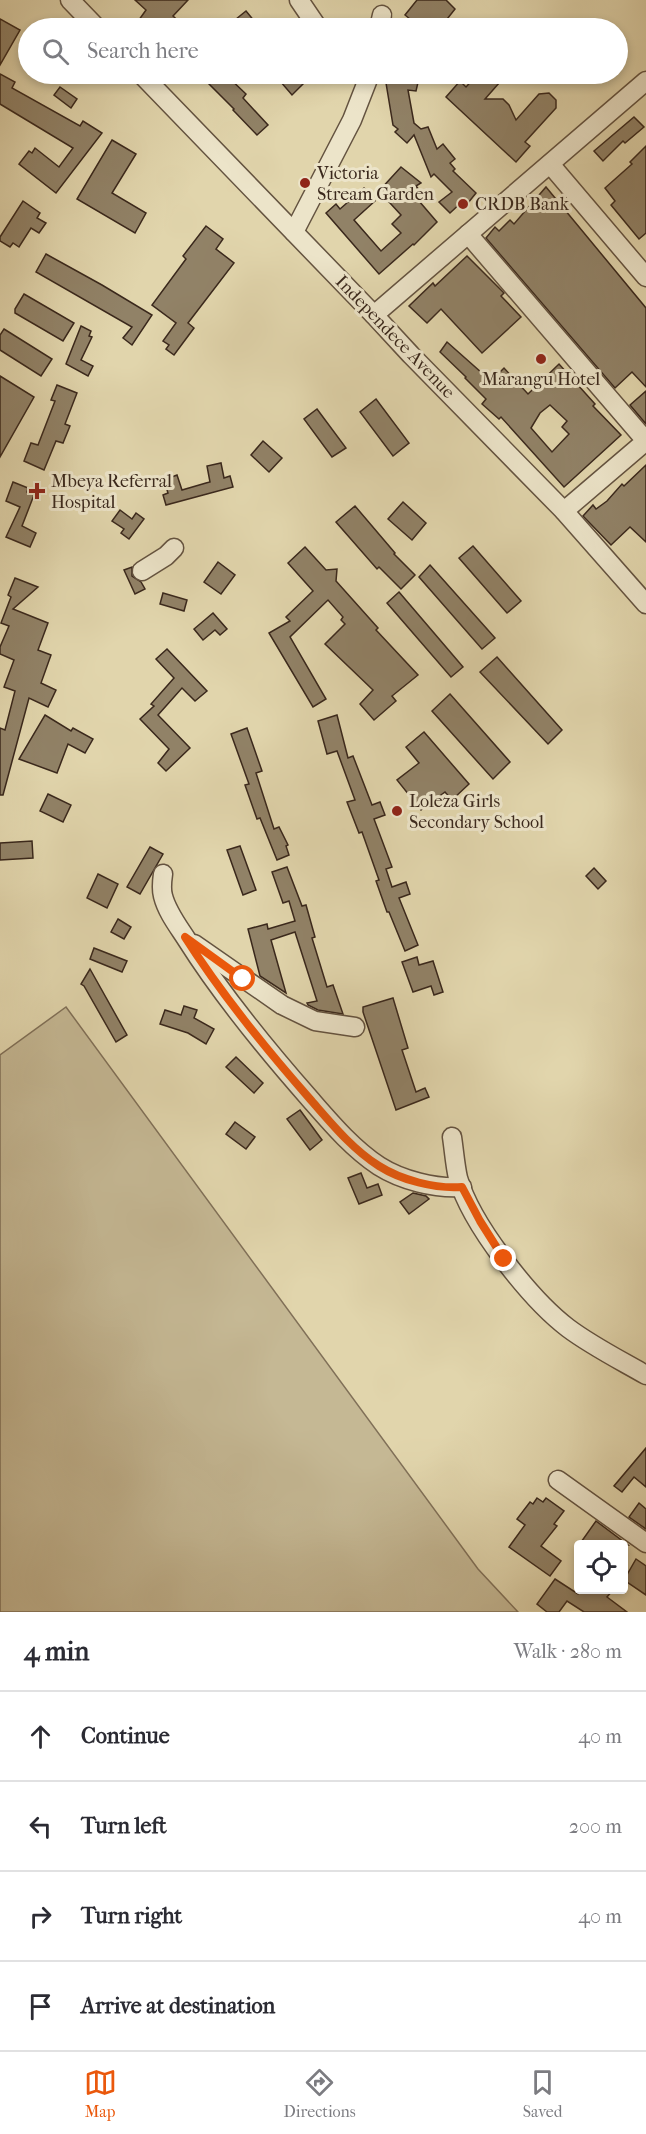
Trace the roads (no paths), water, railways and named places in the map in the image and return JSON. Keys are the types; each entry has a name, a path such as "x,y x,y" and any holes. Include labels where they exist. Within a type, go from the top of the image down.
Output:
{"street":[{"path":"70,0 87,18"},
{"path":"299,0 311,18"},
{"path":"374,315 646,81"},
{"name":"Independece Avenue","path":"151,84 644,596"},
{"path":"294,232 352,120 363,84"},
{"path":"550,164 646,277"},
{"path":"468,234 646,441 564,511"},
{"path":"142,571 166,556 174,548"},
{"path":"163,874 161,889 163,898 185,937 243,1020 338,1131 380,1167 410,1179 450,1188 462,1187"},
{"path":"185,937 282,1005 315,1021 355,1027"},
{"path":"452,1137 462,1187 504,1259 545,1308 570,1329 646,1375"},
{"path":"558,1480 646,1543"}],"place":[{"name":"Victoria Stream Garden","path":"305,183"},
{"name":"CRDB Bank","path":"463,204"},
{"name":"Marangu Hotel","path":"541,359"},
{"name":"Mbeya Referral Hospital","path":"37,491"},
{"name":"Loleza Girls Secondary School","path":"397,811"}]}
